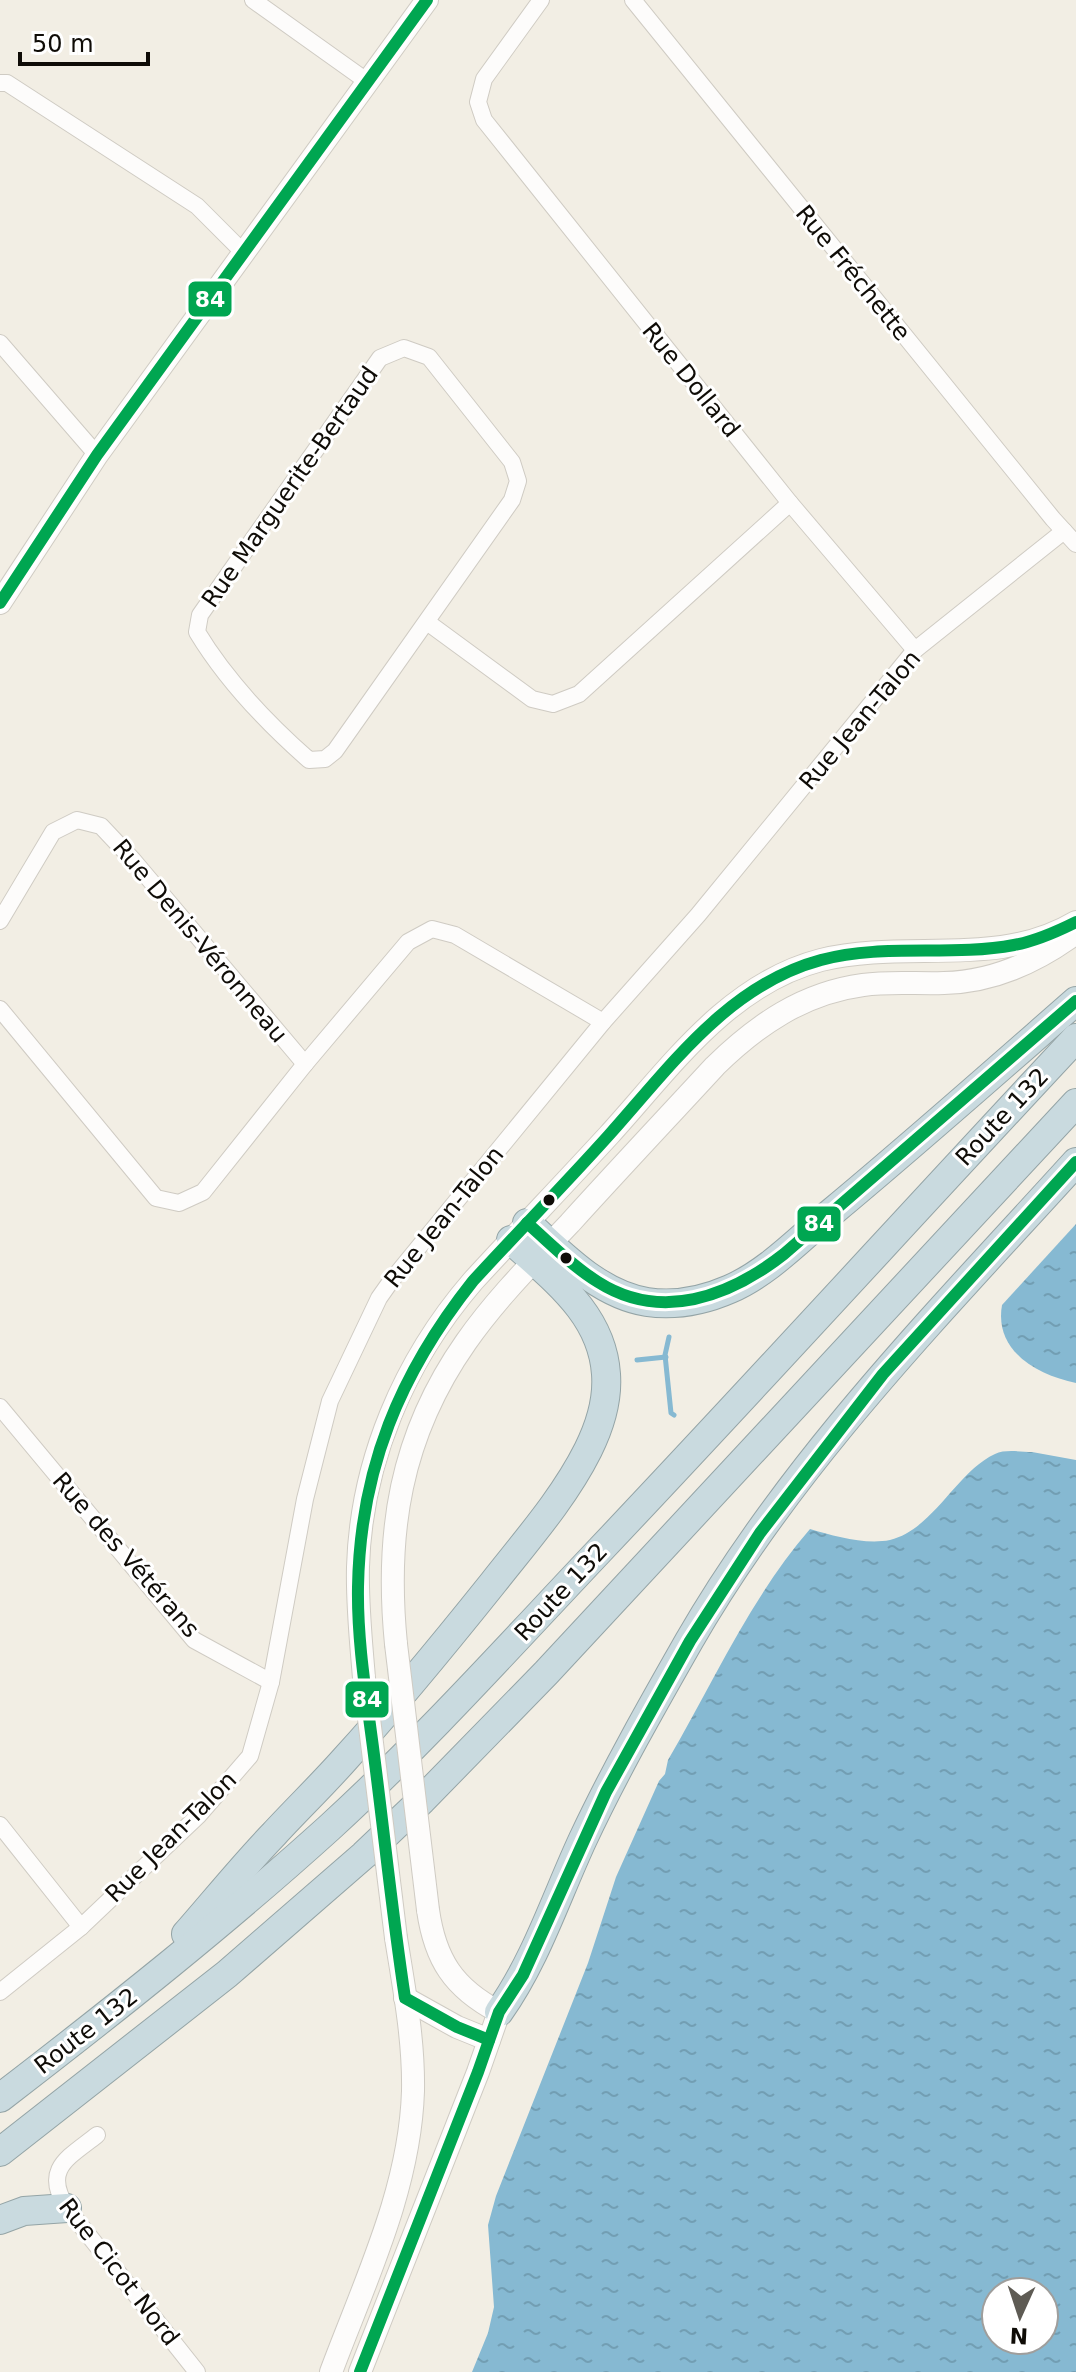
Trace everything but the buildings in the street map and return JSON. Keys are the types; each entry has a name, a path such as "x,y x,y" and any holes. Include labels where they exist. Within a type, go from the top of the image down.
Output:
{"highway":[{"path":"519,1231 542,1252 606,1287 647,1302 684,1302 731,1289 778,1257 1076,1001"},
{"name":"Route 132","path":"0,2098 225,1919 331,1826 446,1713 1076,1038"},
{"name":"Route 132","path":"0,2152 215,1984 422,1800 598,1618 1076,1103"},
{"path":"499,2012 523,1975 586,1832 634,1739 696,1630 746,1553 883,1374 1076,1162"},
{"path":"131,1996 414,1680 517,1552 582,1461 595,1436 603,1410 606,1385 604,1359 589,1319 542,1252"},
{"path":"0,2220 24,2211 67,2208"}],"street":[{"path":"253,0 368,82"},
{"path":"0,603 97,455 427,0"},
{"name":"Rue Dollard","path":"541,0 484,79 478,102 484,120 790,503 915,650"},
{"name":"Rue Fréchette","path":"633,0 1070,538"},
{"path":"0,83 7,83 197,206 244,253"},
{"path":"0,343 97,455"},
{"name":"Rue Marguerite-Bertaud","path":"404,348 429,357 512,462 518,481 512,500 427,622 335,751 325,759 309,760 281,735 213,658 197,632 200,615 380,358 404,348"},
{"path":"427,622 532,699 553,704 579,694 790,503"},
{"name":"Rue Jean-Talon","path":"0,1992 81,1927 198,1816 250,1756 271,1682 305,1499 330,1401 379,1298 603,1022 698,915 915,650 1070,538"},
{"name":"Rue Denis-Véronneau","path":"0,921 53,832 77,820 101,826 305,1064"},
{"path":"331,2372 390,2214 404,2161 413,2089 358,1608 359,1544 369,1485 386,1427 406,1379 434,1331 460,1296 708,1027 738,1000 765,982 805,965 852,955 897,951 966,951 1012,946 1042,938 1076,922"},
{"name":"Rue Denis-Véronneau","path":"0,1009 156,1198 179,1203 203,1192 408,942 432,929 455,935 603,1022"},
{"path":"360,2372 499,2012 475,1997 442,1961 434,1942 396,1644 391,1573 393,1530 415,1443 442,1382 465,1344 542,1252 742,1039 785,1010 824,994 863,985 944,983 985,978 1036,958 1076,932"},
{"name":"Rue des Vétérans","path":"0,1407 194,1640 271,1682"},
{"path":"0,1825 81,1927"},
{"path":"405,1998 457,2027 489,2040"},
{"name":"Rue Cicot Nord","path":"97,2135 65,2161 57,2174 57,2192 197,2372"}],"water":[{"path":"1076,1224 1076,1383 1047,1374 1021,1358 1012,1348 1001,1321 1002,1305"},
{"path":"999,1452 1076,1460 1076,2372 472,2372 488,2333 494,2307 488,2225 496,2196 588,1963 616,1877 659,1781 665,1774 668,1760 734,1641 769,1583 810,1529 860,1541 890,1540 906,1534 932,1513 981,1462"}],"waterway":[{"path":"669,1337 665,1355 671,1413 674,1415"},
{"path":"637,1360 666,1357"}],"transit line":[{"name":"84","path":"0,603 97,455 427,0"},
{"name":"84","path":"489,2040 457,2027 405,1998 393,1910 361,1653 358,1587 367,1502 376,1463 405,1387 447,1316 473,1281 678,1056 729,1008 757,988 788,972 845,955 1014,945 1046,936 1076,922"},
{"name":"84","path":"527,1223 579,1269 622,1294 646,1301 670,1302 718,1292 741,1282 784,1254 1076,1001"},
{"name":"84","path":"360,2372 499,2012 523,1975 606,1792 690,1641 760,1533 883,1374 1076,1162"}]}
